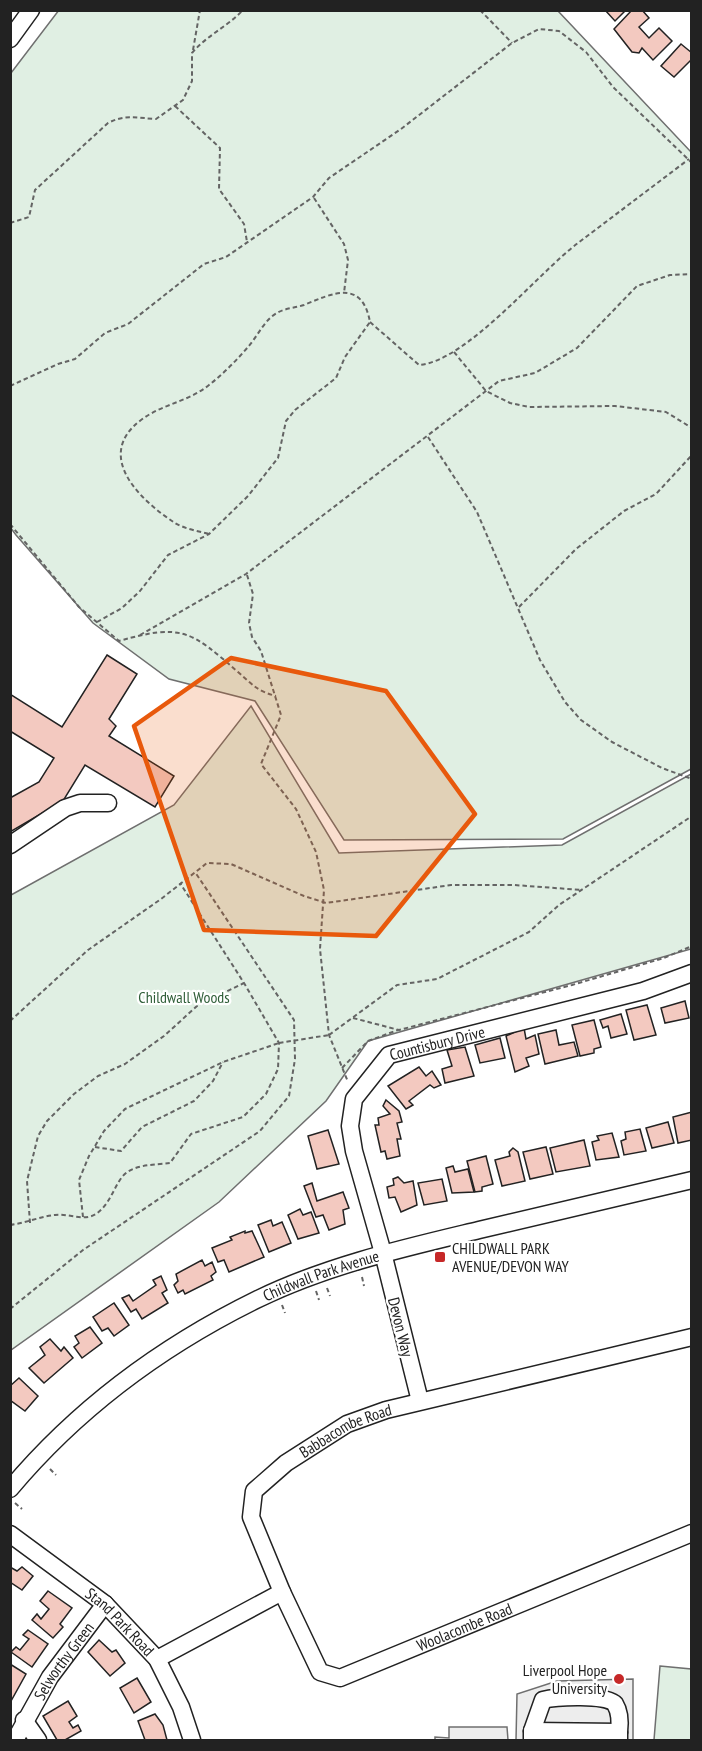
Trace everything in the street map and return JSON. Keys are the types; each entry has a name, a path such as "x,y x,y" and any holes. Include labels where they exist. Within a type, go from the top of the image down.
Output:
{"street":[{"path":"10,39 31,10"},
{"path":"10,845 65,808 80,803 108,803"},
{"name":"Countisbury Drive","path":"354,1099 389,1055 643,991 692,973"},
{"path":"354,1099 350,1126 354,1151 383,1253"},
{"name":"Childwall Park Avenue","path":"10,1489 60,1435 95,1404 163,1353 260,1298 383,1253 692,1180"},
{"name":"Devon Way","path":"383,1253 420,1401"},
{"name":"Babbacombe Road","path":"282,1592 251,1517 254,1491 286,1463 347,1424 420,1401 692,1337"},
{"name":"Woolacombe Road","path":"282,1592 320,1672 340,1678 692,1533"},
{"name":"Stand Park Road","path":"10,1534 105,1604 157,1659 182,1707 192,1740"},
{"path":"157,1659 282,1592"},
{"name":"Selworthy Green","path":"15,1740 24,1720 50,1677 105,1604"},
{"path":"587,1698 610,1700 615,1705 620,1722 619,1736 532,1736 543,1700 587,1698"},
{"path":"24,1720 39,1740"}],"path":[{"path":"10,223 29,217 35,190 108,123 120,117 131,116 156,119 183,100 192,81 192,53 200,10"},
{"path":"192,53 202,41 227,27 243,10"},
{"path":"480,10 512,43"},
{"path":"10,386 42,370 75,359 105,333 128,324 204,264 226,257 313,197 329,178 410,123 512,43 539,29 559,31 586,52 613,87 692,163"},
{"path":"175,106 220,148 219,189 244,224 247,242"},
{"path":"210,534 174,522 128,480 120,455 122,442 141,420 166,406 194,397 212,383 249,346 276,313 321,297 344,293 359,297 367,308 370,322 419,365 431,364 477,336 579,242 689,159"},
{"path":"313,197 344,244 348,260 344,293"},
{"path":"140,635 246,574 499,381 535,373 577,348 637,286 670,275 692,274"},
{"path":"97,622 122,608 140,591 168,555 210,534 248,496 278,458 286,421 295,410 336,378 345,357 370,322"},
{"path":"454,352 486,391 510,403 529,407 594,405 666,412 692,428"},
{"path":"428,437 477,512 552,683 581,720 634,755 692,779"},
{"path":"519,607 576,549 624,511 656,494 692,455"},
{"path":"10,524 79,607 118,641 140,635 174,632 188,634 207,643 258,691 276,696"},
{"path":"246,574 253,594 249,623 252,637 261,651 281,715 261,764 296,809 316,852 324,890 320,949 329,1035 354,1099"},
{"path":"83,1217 79,1180 104,1131 125,1109 223,1062 279,1043 329,1035 397,985 437,979 529,932 559,905 692,816"},
{"path":"10,1021 88,950 161,900 207,863 231,864 323,902 390,896 451,885 514,885 582,890"},
{"path":"10,1309 83,1250 260,1131 289,1096 295,1059 294,1020 195,872"},
{"path":"11,1225 56,1214 83,1217 94,1215 113,1197 123,1176 136,1168 170,1163 191,1134 243,1117 266,1094 278,1069 279,1043 244,983 180,883"},
{"path":"342,1068 368,1041 399,1030 572,985 664,958 692,946"},
{"path":"30,1222 27,1181 38,1136 46,1120 98,1076 124,1064 164,1036 197,1006 244,983"},
{"path":"353,1017 399,1030"},
{"path":"95,1147 121,1151 142,1126 168,1116 194,1101 213,1082 223,1062"}],"highlighted area":[{"path":"231,658 386,691 475,814 376,936 204,930 134,726"}],"green space":[{"path":"59,10 558,11 691,152 691,769 563,839 344,840 255,701 169,679 93,623 16,535 10,527 11,73"},
{"name":"Childwall Woods","path":"251,706 339,853 562,845 691,774 691,949 368,1041 326,1101 219,1202 11,1350 11,895 174,805"},
{"path":"660,1666 691,1669 691,1740 654,1740"}],"shaded area":[{"path":"633,1679 633,1740 516,1740 517,1694 557,1681"},
{"path":"449,1727 507,1727 508,1740 435,1740 435,1737 449,1738"}],"building":[{"path":"605,10 626,10 615,21"},
{"path":"632,10 642,10 649,18 639,27 649,38 659,28 672,41 653,60 642,48 639,53 632,52 614,29"},
{"path":"681,44 692,53 692,59 674,77 661,66"},
{"path":"107,655 137,674 109,719 116,726 109,736 174,776 155,807 85,765 63,801 10,832 10,798 39,782 54,758 10,731 10,694 62,727"},
{"path":"685,1001 689,1018 665,1023 661,1008"},
{"path":"647,1005 656,1035 634,1040 626,1010"},
{"path":"621,1014 627,1034 611,1038 608,1026 603,1028 600,1020"},
{"path":"594,1020 601,1047 594,1049 594,1053 580,1056 572,1025"},
{"path":"524,1028 526,1039 535,1035 539,1054 526,1058 529,1066 515,1072 506,1036"},
{"path":"556,1030 559,1045 574,1042 578,1056 545,1064 538,1034"},
{"path":"500,1038 505,1058 480,1063 475,1045"},
{"path":"465,1047 474,1076 445,1083 442,1069 452,1066 447,1050"},
{"path":"419,1067 426,1076 432,1071 441,1085 434,1088 430,1085 409,1101 413,1105 406,1109 388,1086"},
{"path":"386,1100 399,1111 402,1122 397,1123 401,1139 397,1139 400,1156 387,1159 385,1151 381,1152 375,1125 379,1125 378,1118 390,1114 383,1106"},
{"path":"692,1112 692,1140 678,1143 673,1117"},
{"path":"668,1122 674,1143 652,1148 646,1128"},
{"path":"640,1129 646,1151 624,1155 621,1141 626,1139 625,1132"},
{"path":"328,1130 339,1164 317,1169 308,1136"},
{"path":"612,1133 619,1157 596,1160 592,1142 599,1140 597,1136"},
{"path":"584,1140 590,1166 556,1172 550,1148"},
{"path":"546,1147 553,1174 530,1179 523,1152"},
{"path":"513,1148 518,1152 525,1181 502,1186 495,1160 510,1156 509,1152"},
{"path":"486,1156 493,1184 482,1187 482,1191 475,1192 467,1161"},
{"path":"453,1166 455,1172 468,1169 474,1192 452,1193 446,1168"},
{"path":"398,1177 404,1183 413,1181 417,1205 401,1212 395,1197 389,1198 387,1187 394,1185 393,1179"},
{"path":"442,1179 447,1201 424,1205 418,1183"},
{"path":"312,1183 317,1201 343,1192 349,1208 343,1210 345,1224 329,1230 323,1215 316,1217 304,1186"},
{"path":"300,1209 303,1215 311,1212 319,1233 298,1239 288,1215"},
{"path":"271,1220 273,1226 282,1222 291,1243 269,1252 258,1225"},
{"path":"245,1231 245,1233 252,1231 264,1257 229,1272 224,1260 218,1262 212,1248 232,1240 230,1237"},
{"path":"202,1260 205,1266 212,1262 216,1272 211,1276 213,1280 185,1294 183,1290 178,1293 174,1285 178,1281 176,1274"},
{"path":"161,1276 167,1290 162,1293 168,1303 142,1319 136,1309 131,1312 122,1298 129,1295 133,1301 156,1285 153,1280"},
{"path":"114,1303 129,1325 114,1336 108,1328 102,1331 93,1317"},
{"path":"90,1327 102,1343 82,1358 74,1347 79,1343 75,1336"},
{"path":"50,1339 61,1351 64,1347 73,1358 44,1383 29,1368 45,1355 40,1347"},
{"path":"19,1378 38,1396 25,1411 10,1400 10,1386"},
{"path":"10,1567 17,1571 22,1567 33,1576 22,1590 10,1582"},
{"path":"48,1591 72,1608 60,1624 63,1627 53,1638 32,1620 37,1614 41,1619 49,1609 40,1601"},
{"path":"28,1630 48,1644 32,1667 11,1652 16,1647 20,1650 29,1639 23,1635"},
{"path":"99,1640 112,1652 116,1650 125,1663 110,1676 88,1652"},
{"path":"10,1664 26,1674 11,1701 10,1701"},
{"path":"137,1678 151,1702 134,1713 120,1688"},
{"path":"68,1701 77,1716 69,1722 73,1728 78,1725 81,1731 65,1740 57,1740 43,1716"},
{"path":"155,1714 163,1725 167,1740 145,1740 138,1721"}],"place":[{"name":"CHILDWALL PARK AVENUE/DEVON WAY","path":"440,1257"},
{"name":"Liverpool Hope University","path":"619,1679"}]}
